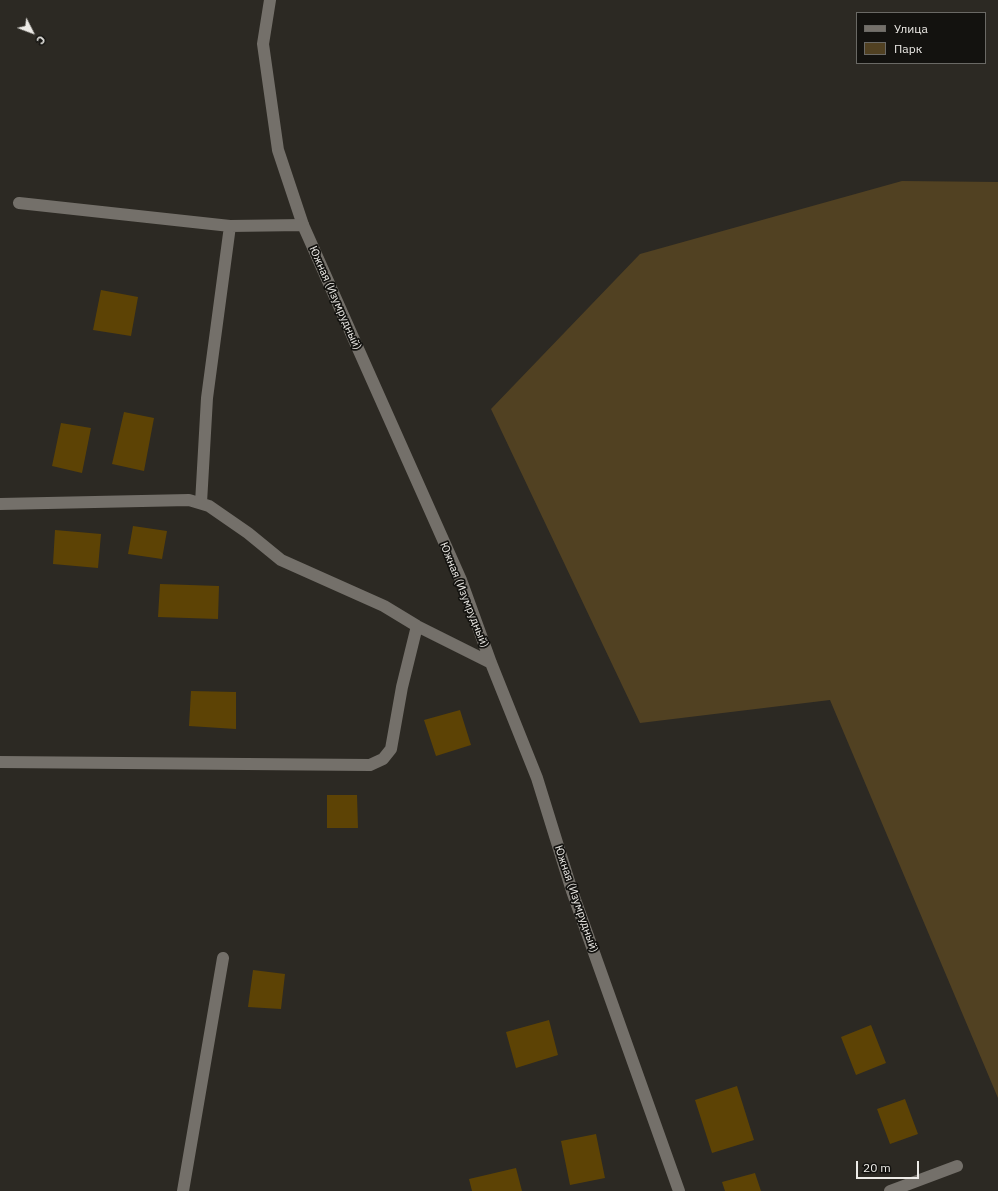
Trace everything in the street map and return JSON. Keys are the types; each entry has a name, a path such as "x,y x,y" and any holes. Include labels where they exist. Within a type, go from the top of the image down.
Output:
{"street":[{"name":"Южная (Изумрудный)","path":"270,0 263,44 278,150 303,225 461,580 491,663 537,778 572,891 679,1191"},
{"path":"19,203 230,226 303,225"},
{"path":"201,503 207,398 230,226"},
{"path":"0,504 189,500 201,503 209,506 248,532 281,560 384,606 416,626 491,663"},
{"path":"0,762 370,765 383,759 391,748 402,687 416,626"},
{"path":"183,1191 223,958"},
{"path":"890,1191 957,1166"}],"green space":[{"path":"902,181 998,182 998,1098 830,700 640,723 491,409 640,254"}],"building":[{"path":"101,290 138,297 131,336 93,330"},
{"path":"124,412 154,418 144,471 112,464"},
{"path":"61,423 91,428 82,473 52,466"},
{"path":"133,526 167,531 162,559 128,554"},
{"path":"55,530 101,534 98,568 53,564"},
{"path":"160,584 219,586 218,619 158,617"},
{"path":"191,691 236,692 236,729 189,726"},
{"path":"460,710 471,745 436,756 424,720"},
{"path":"327,795 357,795 358,828 327,828"},
{"path":"253,970 285,974 281,1009 248,1007"},
{"path":"549,1020 558,1055 516,1068 506,1032"},
{"path":"871,1025 886,1063 856,1075 841,1037"},
{"path":"737,1086 754,1140 712,1153 695,1100"},
{"path":"905,1099 918,1134 890,1144 877,1109"},
{"path":"596,1134 605,1178 570,1185 561,1141"},
{"path":"516,1168 522,1191 472,1191 469,1179"},
{"path":"755,1173 761,1191 725,1191 722,1182"}]}
